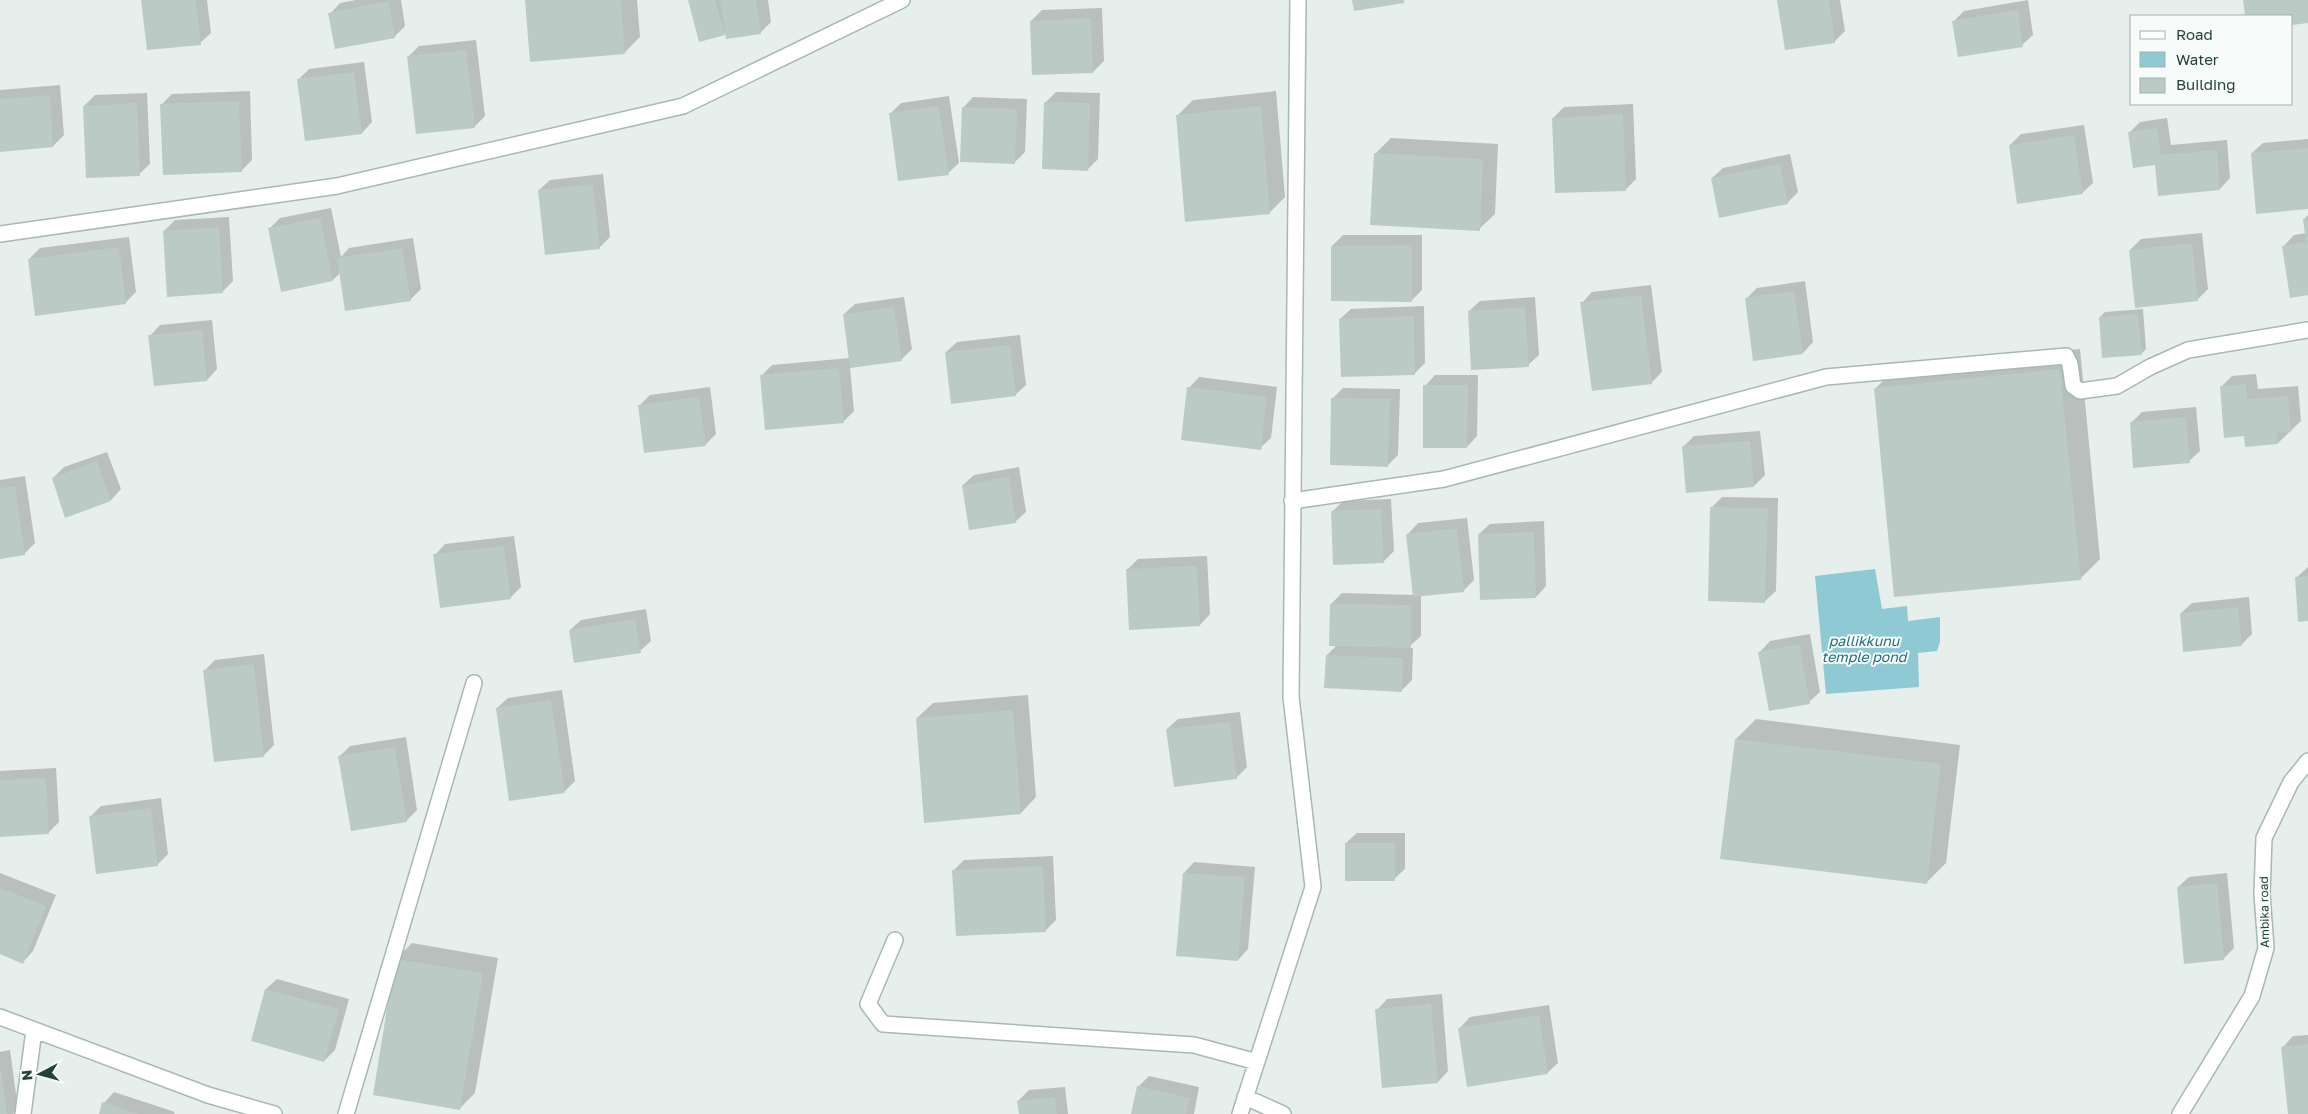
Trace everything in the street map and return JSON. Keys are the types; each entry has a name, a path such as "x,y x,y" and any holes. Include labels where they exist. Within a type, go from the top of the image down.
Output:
{"street":[{"path":"0,234 338,186 683,106 902,0"},
{"path":"1240,1114 1313,887 1290,697 1298,0"},
{"path":"1292,501 1444,479 1826,377 2066,356 2070,364 2073,386 2080,391 2117,386 2150,367 2188,350 2308,330"},
{"path":"346,1114 474,684"},
{"name":"Ambika road","path":"2180,1114 2252,996 2266,948 2262,894 2264,838 2291,782 2308,761"},
{"path":"895,940 868,1004 883,1024 1194,1045 1257,1062"},
{"path":"0,1017 208,1095 274,1114"},
{"path":"23,1114 34,1030"},
{"path":"1245,1097 1283,1114"}],"water":[{"name":"pallikkunu temple pond","path":"1875,569 1882,609 1907,606 1908,621 1940,617 1940,642 1937,651 1918,653 1919,687 1826,694 1815,576"}],"building":[{"path":"141,0 196,0 201,45 147,50"},
{"path":"525,0 621,0 625,54 530,62"},
{"path":"688,0 715,0 725,35 699,42"},
{"path":"720,0 756,0 761,34 726,39"},
{"path":"1352,0 1404,0 1404,3 1354,11"},
{"path":"1777,0 1829,0 1835,43 1785,50"},
{"path":"2243,0 2308,0 2308,23 2293,25 2293,15 2245,15"},
{"path":"389,1 395,38 335,49 328,13"},
{"path":"2018,10 2023,47 1958,57 1952,21"},
{"path":"1091,18 1093,73 1032,75 1030,21"},
{"path":"466,50 475,128 416,134 407,56"},
{"path":"354,72 362,134 305,141 297,79"},
{"path":"50,95 53,147 0,152 0,99"},
{"path":"239,101 242,172 163,175 160,104"},
{"path":"1044,102 1090,103 1088,171 1042,169"},
{"path":"137,103 140,176 86,178 83,106"},
{"path":"939,106 949,175 898,181 889,113"},
{"path":"1261,106 1270,214 1185,222 1176,115"},
{"path":"962,107 1017,109 1015,164 960,162"},
{"path":"1623,114 1626,191 1555,193 1552,118"},
{"path":"2157,128 2161,155 2217,150 2220,190 2158,196 2155,165 2133,168 2128,132"},
{"path":"2074,135 2083,194 2017,204 2009,145"},
{"path":"2308,148 2308,209 2256,214 2251,153"},
{"path":"1374,153 1483,159 1480,231 1370,225"},
{"path":"1780,164 1788,204 1719,218 1711,178"},
{"path":"593,184 600,249 545,255 538,190"},
{"path":"320,218 333,281 281,292 268,228"},
{"path":"2308,218 2308,295 2290,298 2282,246 2306,242 2303,219"},
{"path":"219,227 223,293 167,297 163,231"},
{"path":"2192,243 2198,301 2135,308 2129,250"},
{"path":"1412,245 1412,302 1331,301 1331,246"},
{"path":"119,247 126,304 35,316 28,259"},
{"path":"402,248 411,301 345,311 337,258"},
{"path":"1794,291 1803,354 1753,361 1745,298"},
{"path":"1641,295 1652,384 1592,391 1580,302"},
{"path":"894,307 902,361 850,368 843,314"},
{"path":"1525,307 1529,367 1471,370 1468,311"},
{"path":"2138,314 2142,355 2102,358 2099,317"},
{"path":"1414,316 1415,375 1341,377 1339,319"},
{"path":"202,330 207,381 154,386 148,335"},
{"path":"1010,345 1016,396 951,404 945,352"},
{"path":"839,368 844,423 765,430 760,375"},
{"path":"2060,369 2081,580 1894,597 1874,388"},
{"path":"2246,384 2247,399 2288,396 2291,432 2277,433 2278,444 2245,447 2244,436 2224,438 2220,386"},
{"path":"1423,385 1468,385 1467,448 1423,448"},
{"path":"1187,387 1267,397 1261,450 1181,440"},
{"path":"699,397 706,446 644,453 638,405"},
{"path":"1331,398 1390,399 1388,467 1330,465"},
{"path":"2186,417 2190,463 2133,468 2130,422"},
{"path":"1750,441 1754,487 1686,493 1682,446"},
{"path":"97,461 111,501 65,518 52,478"},
{"path":"1009,477 1016,523 969,530 962,485"},
{"path":"15,486 25,555 0,559 0,488"},
{"path":"1710,507 1768,508 1765,603 1708,601"},
{"path":"1381,509 1384,563 1333,565 1331,511"},
{"path":"1457,528 1464,592 1413,597 1406,534"},
{"path":"1534,532 1536,598 1480,600 1478,534"},
{"path":"504,546 511,599 440,608 433,554"},
{"path":"1197,566 1200,626 1129,630 1126,569"},
{"path":"2308,576 2308,621 2298,622 2295,577"},
{"path":"1330,604 1411,605 1411,648 1329,646"},
{"path":"2238,607 2242,646 2183,652 2180,613"},
{"path":"635,619 641,653 574,663 569,630"},
{"path":"1799,644 1810,704 1769,711 1758,652"},
{"path":"1326,655 1403,658 1402,692 1324,688"},
{"path":"254,664 264,757 214,762 203,670"},
{"path":"551,700 565,793 509,801 496,708"},
{"path":"1013,710 1021,814 924,823 916,718"},
{"path":"1230,722 1237,779 1174,787 1166,729"},
{"path":"1735,739 1941,764 1927,884 1720,859"},
{"path":"395,747 407,822 351,831 338,756"},
{"path":"46,778 49,834 0,837 0,780"},
{"path":"151,808 158,866 96,874 89,816"},
{"path":"1345,843 1395,843 1395,881 1345,881"},
{"path":"1043,866 1046,932 956,936 952,870"},
{"path":"1183,873 1245,877 1238,961 1176,956"},
{"path":"2217,883 2224,960 2184,964 2177,887"},
{"path":"0,888 46,906 23,964 0,954"},
{"path":"395,959 483,973 460,1110 373,1095"},
{"path":"265,989 339,1009 324,1062 251,1041"},
{"path":"1431,1004 1438,1083 1382,1088 1375,1009"},
{"path":"1539,1015 1548,1074 1467,1087 1458,1028"},
{"path":"2308,1044 2308,1114 2288,1114 2281,1047"},
{"path":"1,1070 7,1114 0,1114"},
{"path":"1137,1086 1190,1098 1186,1114 1131,1114"},
{"path":"1055,1097 1057,1114 1019,1114 1017,1101"},
{"path":"102,1102 138,1114 99,1114"}]}
